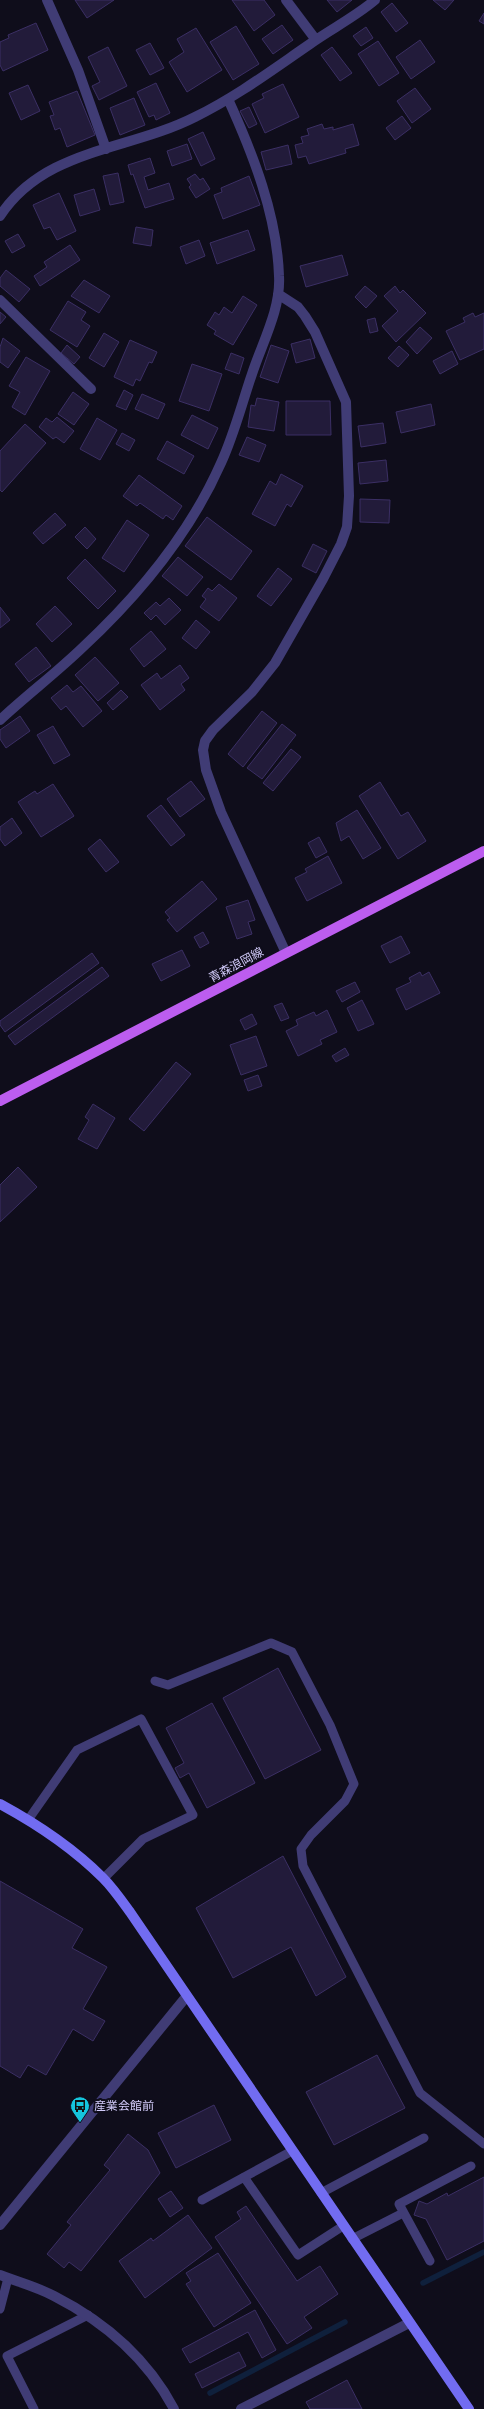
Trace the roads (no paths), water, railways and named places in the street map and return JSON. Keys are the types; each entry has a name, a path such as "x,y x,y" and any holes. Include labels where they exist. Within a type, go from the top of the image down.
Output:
{"main road":[{"name":"青森浪岡線","path":"0,1101 484,851"}],"street":[{"path":"47,0 78,70 106,149"},
{"path":"286,0 316,40"},
{"path":"0,216 22,188 56,165 143,138 194,118 228,99 375,0"},
{"path":"0,720 81,650 111,621 176,543 203,499 222,462 278,294 278,256 258,172 228,99"},
{"path":"278,294 298,307 305,316 315,332 346,402 349,496 347,527 341,544 323,579 275,662 252,692 213,730 205,741 203,750 206,770 221,812 286,953"},
{"path":"0,300 91,389"},
{"path":"0,1804 28,1820 74,1853 104,1878 130,1912 186,1997 469,2409"},
{"path":"0,2225 186,1997"},
{"path":"4,2277 53,2295 88,2315 113,2333 133,2352 154,2376 174,2409"},
{"path":"241,2409 409,2323"}],"lane":[{"path":"155,1681 168,1686 271,1643 292,1652 330,1724 354,1784 345,1801 310,1835 301,1849 303,1866 420,2093 484,2144"},
{"path":"28,1820 77,1750 141,1719 193,1815 143,1839 104,1878"},
{"path":"321,2193 424,2138"},
{"path":"202,2200 292,2151"},
{"path":"430,2261 399,2204 471,2166"},
{"path":"244,2177 298,2255 343,2226"},
{"path":"352,2239 403,2213"},
{"path":"0,2309 4,2277"},
{"path":"34,2409 7,2356 88,2315"}],"waterway":[{"path":"423,2283 484,2252"},
{"path":"210,2393 345,2322"}],"place":[{"name":"産業会館前","path":"80,2123"}]}
